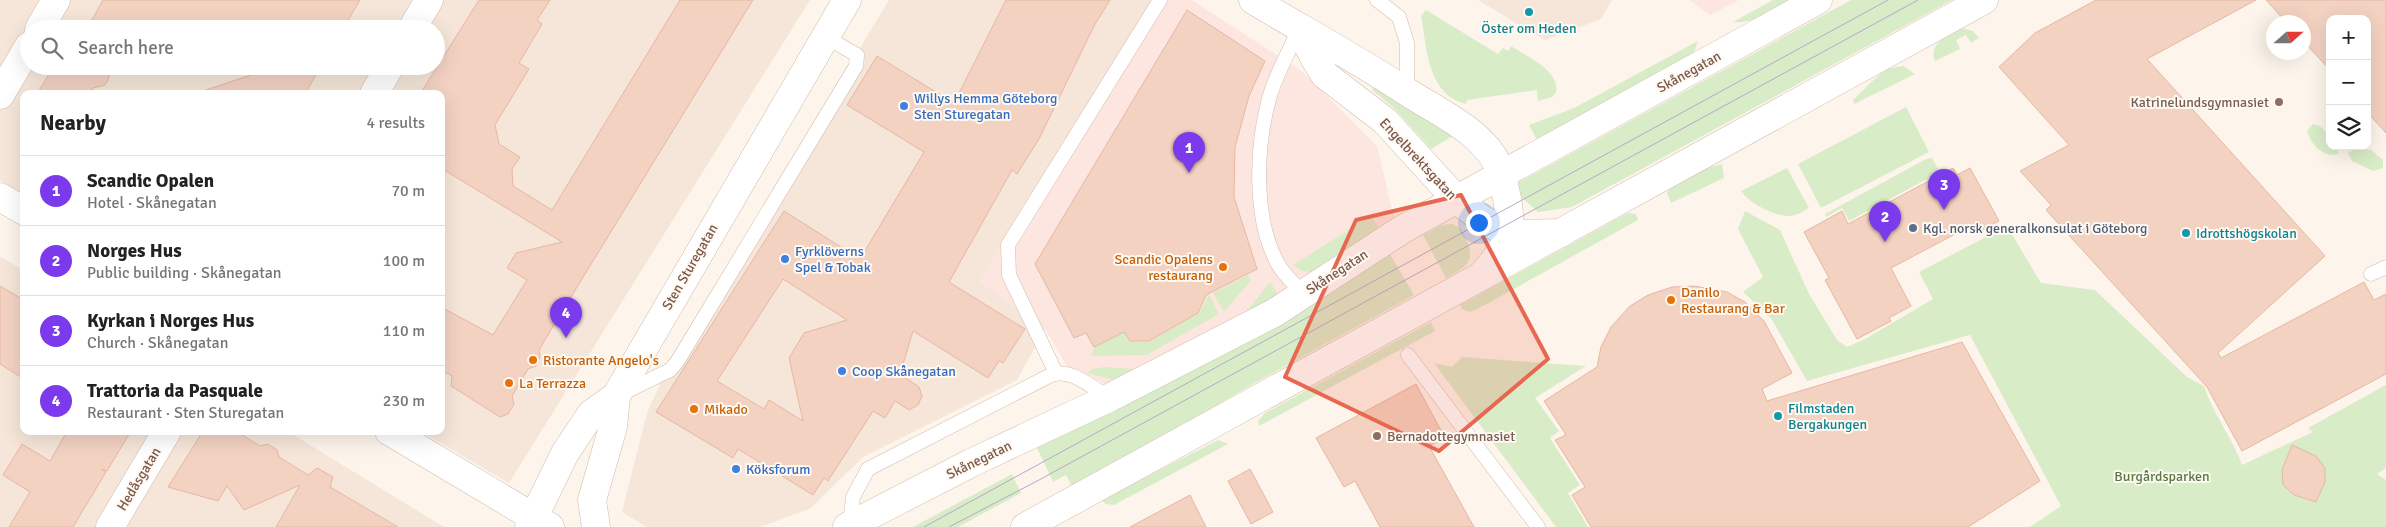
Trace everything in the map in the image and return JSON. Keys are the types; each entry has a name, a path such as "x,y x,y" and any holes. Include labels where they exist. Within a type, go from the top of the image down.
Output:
{"main road":[{"path":"44,20 56,0"},
{"path":"417,20 429,0"},
{"name":"Sten Sturegatan","path":"537,524 565,453 591,414 616,396 824,36 847,0"},
{"path":"1253,0 1299,28 1354,57 1407,93 1457,123 1477,139 1489,152 1502,174 1508,207 1510,234 1502,253 1481,276"},
{"name":"Skånegatan","path":"848,526 971,464 1110,398 1274,312 1403,230 1818,0"},
{"path":"1025,527 1984,0"},
{"name":"Engelbrektsgatan","path":"1299,28 1315,59 1326,75 1385,122 1458,200 1483,220 1510,234 1561,233"},
{"path":"0,95 20,61"},
{"path":"376,90 385,75"},
{"path":"0,197 20,209"},
{"path":"596,527 592,500 613,427 616,396"},
{"name":"Hedåsgatan","path":"110,527 166,435"},
{"path":"396,435 477,484 537,524"}],"lane":[{"path":"1056,373 1010,275 1008,244 1160,0"},
{"path":"1377,0 1399,17 1407,43 1407,93"},
{"path":"1299,28 1269,97 1261,159 1261,217 1279,265 1303,294"},
{"path":"616,396 665,372 677,362 856,66 857,55 824,36"},
{"path":"2371,274 2386,267"},
{"path":"1408,356 1538,527"},
{"path":"848,526 853,497 868,469 1056,373 1076,377 1110,398"}],"highlighted area":[{"path":"1461,195 1548,359 1439,451 1285,377 1356,220"}],"shaded area":[{"path":"0,0 810,0 509,483 427,435 445,435 445,90 20,90 20,192 0,180"},
{"path":"889,0 1152,0 980,281 1045,329 1017,380 863,457 811,508 761,527 647,527 622,512 647,413 667,368"},
{"path":"1152,0 1192,0 1303,72 1377,146 1396,226 1115,389 1067,366 1045,329 980,281"},
{"path":"1478,0 1612,0 1601,19 1545,40"},
{"path":"1689,0 1739,0 1710,15"},
{"path":"0,256 20,268 20,435 294,435 444,527 0,527"}],"green space":[{"path":"1773,0 1792,0 1756,19 1733,22"},
{"path":"1851,0 1952,0 1572,207 1538,212 1520,196 1516,184"},
{"path":"1426,10 1498,54 1503,48 1508,51 1511,46 1533,59 1548,71 1553,78 1556,85 1556,93 1552,97 1538,101 1537,90 1467,100 1466,104 1453,99 1443,91 1431,68 1421,16"},
{"path":"1962,28 1973,31 1979,38 1971,43 1966,35 1956,40 1960,49 1935,61 1934,50 1941,40"},
{"path":"1698,41 1694,52 1688,57 1537,140 1529,125 1574,108"},
{"path":"1903,66 1915,74 1854,104 1853,100 1885,69"},
{"path":"1375,86 1453,136 1431,149 1394,108 1372,90"},
{"path":"1906,107 1929,152 1821,208 1798,164"},
{"path":"2313,124 2320,126 2326,132 2326,150 2338,150 2338,154 2327,154 2318,149 2311,141 2307,131"},
{"path":"2353,150 2371,150 2383,160 2383,168 2373,171 2352,161 2348,153"},
{"path":"1932,158 1940,172 1849,221 1842,208 1826,217 1825,214 1926,159"},
{"path":"1722,164 1724,178 1671,203 1667,193 1676,183 1692,174"},
{"path":"1787,168 1809,208 1802,212 1790,216 1770,212 1756,205 1741,191"},
{"name":"Burgårdsparken","path":"1745,211 1780,230 1809,294 1837,340 1847,347 1865,339 1933,299 1919,272 2007,226 2041,283 2095,290 2187,377 2204,386 2242,465 2313,432 2308,428 2386,385 2386,468 2377,474 2386,480 2386,527 2030,527 2061,506 1970,335 1807,381 1771,318 1743,292 1763,277 1738,229"},
{"path":"1628,213 1636,214 1638,220 1485,305 1470,312 1462,309 1460,305"},
{"path":"1371,216 1381,231 1315,272 1302,271 1293,265"},
{"path":"1453,224 1460,229 1466,239 1470,258 1464,267 1446,278 1423,235 1442,225"},
{"path":"1388,251 1414,295 1246,388 1073,489 1066,475 1053,482 1035,444 1107,414 1304,308"},
{"path":"1248,275 1251,280 1224,312 1213,293"},
{"path":"1270,282 1277,293 1277,299 1245,313"},
{"path":"1209,294 1219,314 1147,355 1092,356 1094,347 1124,332 1129,341 1149,342 1199,313"},
{"path":"1431,322 1435,331 1259,426 1258,421 1265,413"},
{"path":"1462,357 1586,366 1535,398 1559,431 1550,438 1580,485 1568,493 1588,527 1556,527 1434,363 1452,367"},
{"path":"1104,367 1139,369 1114,380 1087,373 1092,369"},
{"path":"1218,440 1228,444 1114,505 1106,504 1101,500"},
{"path":"1012,474 1021,493 958,527 913,527"}],"building":[{"path":"103,0 360,0 348,20 92,20"},
{"path":"479,0 550,0 537,20 542,24 519,63 529,69 495,125 499,144 520,157 512,169 513,186 552,210 680,0 753,0 539,350 540,357 536,366 528,369 512,396 514,404 508,414 500,417 451,386 452,376 445,372 445,309 493,335 527,280 507,268 516,253 562,242 445,170 445,90 423,90 432,75 445,75 445,54"},
{"path":"1006,0 1110,0 1094,26 1039,139 1017,174 1012,170 949,282 1025,329 1003,363 999,361 988,378 913,331 900,374 919,387 922,396 918,405 909,410 895,401 885,418 873,411 828,481 824,478 813,495 738,449 733,458 656,412 784,211 860,259 924,152 847,105 877,56 954,103","holes":["783,279 847,320 804,333 789,358 803,421 769,400 764,409 717,381"]},
{"path":"2096,0 2256,0 2147,59 2325,256 2218,353 2221,358 2364,282 2374,300 2386,294 2386,374 2242,451 2207,387 2046,210 2051,205 2020,171 2069,145 1999,67 2035,33"},
{"path":"2266,0 2386,0 2386,133 2371,116 2371,15 2326,15 2326,66 2311,50 2311,15 2280,15"},
{"path":"1187,10 1265,61 1249,96 1235,147 1234,197 1257,269 1206,295 1198,313 1149,341 1130,341 1124,332 1094,347 1086,333 1074,338 1035,264"},
{"path":"49,75 109,75 105,85 93,88 92,90 39,90"},
{"path":"251,75 316,75 307,90 206,90"},
{"path":"1953,168 1957,175 1970,168 1999,221 1980,231 1976,223 1891,268 1911,306 1889,318 1891,321 1857,339 1825,280 1829,278 1804,232 1842,211 1848,224"},
{"path":"0,286 20,298 20,376 0,364"},
{"name":"Filmstaden Bergakungen","path":"1694,286 1727,292 1745,302 1764,321 1792,373 1762,389 1767,401 1962,342 2040,481 1968,527 1591,527 1572,495 1585,487 1555,440 1566,435 1544,401 1597,367 1601,347 1611,327 1630,306 1648,295 1672,287"},
{"path":"1416,384 1445,438 1429,446 1474,527 1380,527 1355,481 1344,487 1316,438"},
{"path":"65,435 129,435 107,471 101,469 106,472 73,527 9,527 30,492 3,475 22,444 50,461"},
{"path":"200,435 242,435 260,446 268,444 277,450 279,457 308,475 317,468 333,477 330,487 398,527 276,527 300,485 244,510 227,486 218,501 168,487"},
{"path":"2292,445 2316,456 2325,468 2325,482 2316,502 2294,495 2283,485 2282,470"},
{"path":"1250,469 1273,512 1251,524 1228,481"},
{"path":"1190,495 1206,527 1130,527"}],"tram line":[{"path":"924,527 1888,0"},
{"path":"949,527 1039,480 1918,0"}],"place":[{"name":"Öster om Heden","path":"1529,12"},
{"name":"Katrinelundsgymnasiet","path":"2279,102"},
{"name":"Willys Hemma Göteborg Sten Sturegatan","path":"904,106"},
{"name":"Scandic Opalen","path":"1189,173"},
{"name":"Kyrkan i Norges Hus","path":"1944,210"},
{"name":"Kgl. norsk generalkonsulat i Göteborg","path":"1913,228"},
{"name":"Idrottshögskolan","path":"2186,233"},
{"name":"Norges Hus","path":"1885,242"},
{"name":"Fyrklöverns Spel & Tobak","path":"785,259"},
{"name":"Scandic Opalens restaurang","path":"1223,267"},
{"name":"Danilo Restaurang & Bar","path":"1671,300"},
{"name":"Trattoria da Pasquale","path":"566,338"},
{"name":"Ristorante Angelo's","path":"533,360"},
{"name":"Coop Skånegatan","path":"842,371"},
{"name":"La Terrazza","path":"509,383"},
{"name":"Mikado","path":"694,409"},
{"name":"Filmstaden Bergakungen","path":"1778,416"},
{"name":"Bernadottegymnasiet","path":"1377,436"},
{"name":"Köksforum","path":"736,469"}]}
